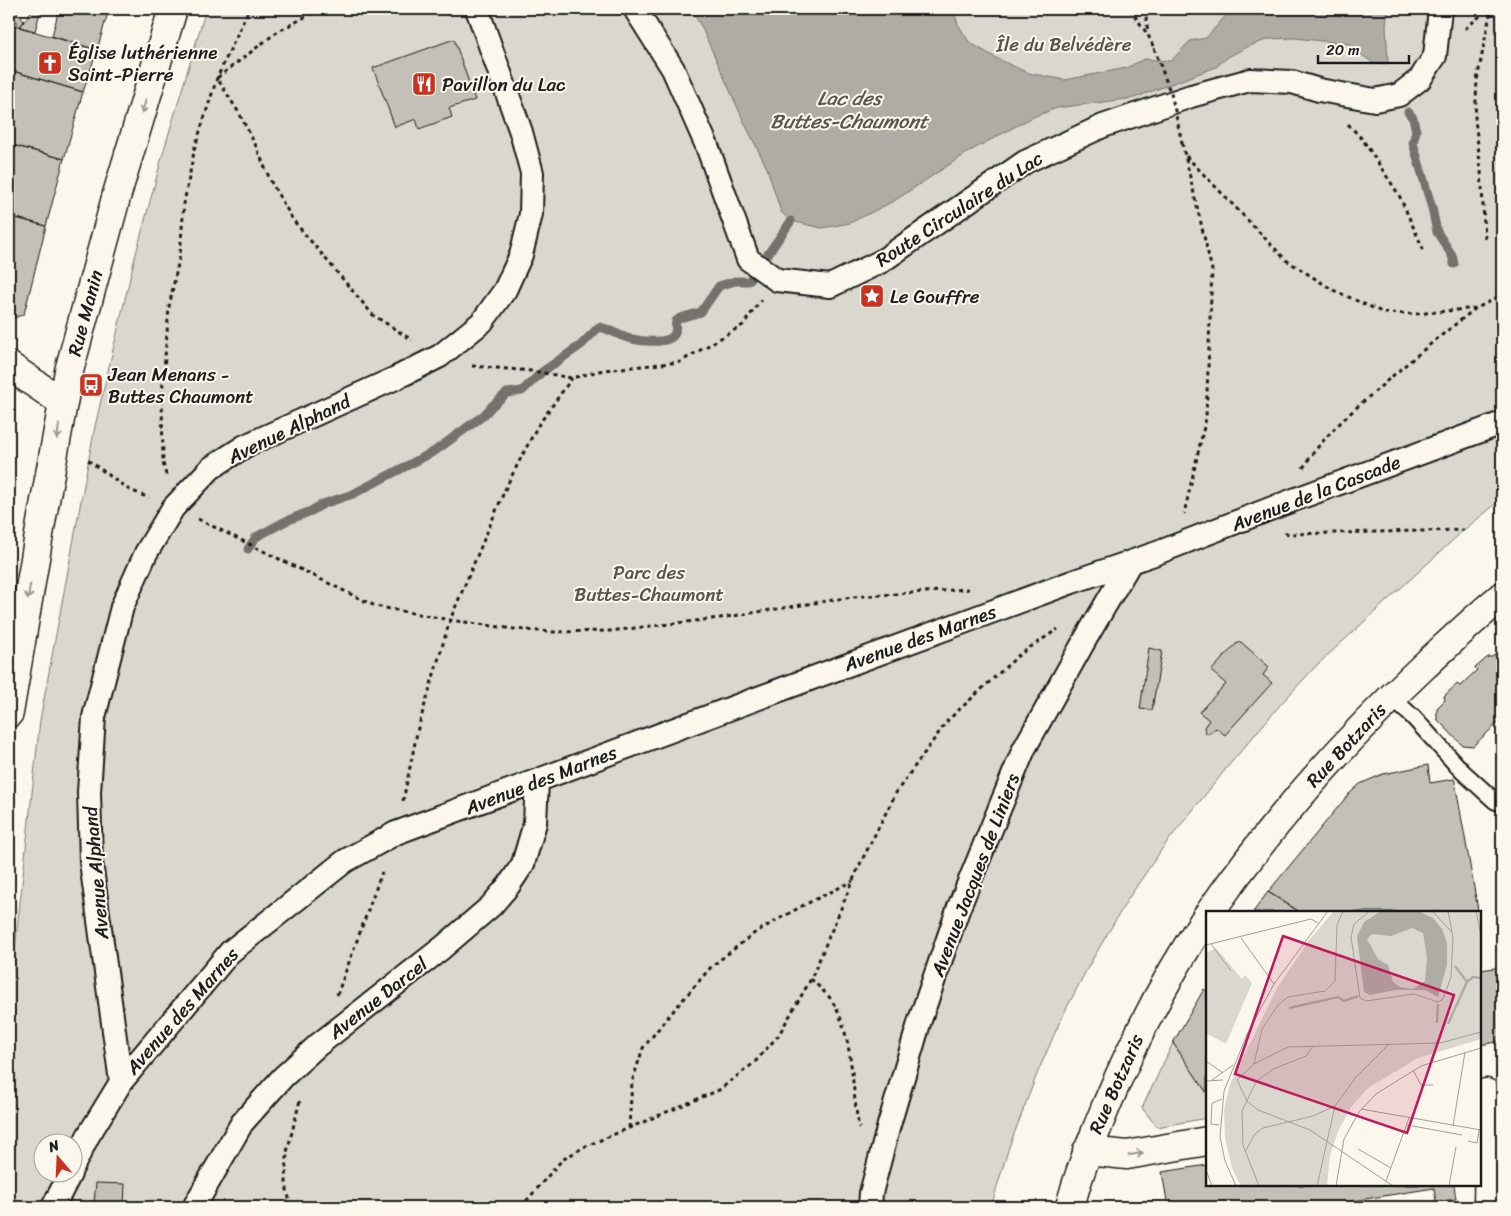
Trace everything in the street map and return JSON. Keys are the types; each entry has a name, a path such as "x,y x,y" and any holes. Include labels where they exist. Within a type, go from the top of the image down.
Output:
{"street":[{"name":"Rue Manin","path":"9,713 62,402 69,371 117,194 173,9"},
{"name":"Avenue Alphand","path":"121,1082 90,862 89,792 94,717 122,607 146,553 172,508 211,468 245,446 440,356 482,322 505,290 521,254 531,214 532,173 521,132 477,9"},
{"name":"Route Circulaire du Lac","path":"634,9 672,69 707,146 748,259 777,280 830,286 882,262 1025,162 1103,126 1191,96 1250,80 1292,82 1319,90 1375,100 1399,95 1420,80 1435,56 1440,9"},
{"path":"9,366 62,402"},
{"name":"Avenue de la Cascade","path":"1130,563 1502,423"},
{"name":"Avenue des Marnes","path":"82,1148 121,1082 230,952 345,861 396,834 789,686 1130,563"},
{"name":"Avenue Jacques de Liniers","path":"866,1202 920,1020 959,907 1024,750 1130,563"},
{"name":"Rue Botzaris","path":"1211,911 1274,826 1391,697 1502,596"},
{"name":"Avenue Darcel","path":"194,1207 242,1123 283,1077 318,1045 442,948 490,906 509,885 523,864 535,823 537,782"},
{"name":"Rue Botzaris","path":"1070,1207 1087,1151 1128,1053 1160,991 1206,918"},
{"path":"1488,1207 1496,1149 1489,1093"},
{"path":"1087,1151 1127,1155 1206,1141"},
{"path":"54,1207 65,1184"}],"lane":[{"path":"1391,697 1413,717 1462,771 1495,800 1502,803"}],"path":[{"path":"172,508 163,463 162,395 169,307 180,254 184,203 196,147 217,78 249,9"},
{"path":"217,78 277,32 320,9"},
{"path":"1130,9 1148,35 1172,97 1212,270 1206,418 1176,546"},
{"path":"1145,9 1148,35"},
{"path":"1485,239 1481,171 1475,119 1477,80 1491,9"},
{"path":"217,78 239,113 256,146 271,182 293,220 312,244 341,274 373,315 417,344 440,356 470,365 532,371 572,378 603,370 680,362 743,325 777,280"},
{"path":"1319,90 1362,140 1399,195 1424,251"},
{"path":"1185,156 1286,260 1332,290 1384,314 1416,314 1477,308"},
{"path":"1464,530 1288,534 1271,509 1312,454 1346,416 1420,352 1477,308 1502,295"},
{"path":"335,999 396,834 418,728 450,620 507,485 537,427 572,378"},
{"path":"88,460 128,489 234,536 375,606 450,620 552,632 610,631 720,618 852,597 977,589"},
{"path":"521,1207 562,1160 584,1147 719,1090 754,1063 778,1036 811,979 853,880 897,791 948,720 1020,654 1061,627"},
{"path":"629,1128 632,1082 643,1048 712,966 756,932 853,880"},
{"path":"811,979 829,998 839,1014 845,1034 851,1069"},
{"path":"291,1207 286,1185 287,1152 301,1098"}],"green space":[{"name":"Parc des Buttes-Chaumont","path":"206,9 1502,9 1502,499 1464,530 1316,666 1230,764 1164,846 1128,899 1088,967 1061,1019 1037,1074 1009,1147 991,1207 9,1207 9,1003 40,720 95,426 134,261 163,153"},
{"path":"1173,1043 1206,1092 1206,1118 1157,1127 1142,1108"}],"water":[{"name":"Lac des Buttes-Chaumont","path":"691,9 953,9 958,24 969,42 996,58 1028,73 1065,80 1126,68 1144,59 1171,61 1190,41 1206,38 1230,9 1388,9 1386,26 1388,63 1373,64 1349,44 1295,38 1269,39 1247,47 1228,57 1216,67 1134,98 1057,108 1033,117 970,151 894,201 850,223 822,228 791,221 781,212 767,168 701,26"}],"building":[{"path":"9,9 14,9 24,21 20,27 9,11"},
{"path":"33,9 41,9 35,31 20,27"},
{"path":"59,9 109,9 97,50 52,36"},
{"name":"Église luthérienne Saint-Pierre","path":"18,25 19,27 97,50 83,92 9,70 9,31"},
{"name":"Pavillon du Lac","path":"454,39 475,100 449,108 452,117 419,129 416,119 395,127 373,68"},
{"path":"10,70 83,92 64,159 9,144"},
{"path":"9,144 64,159 46,226 9,216"},
{"path":"9,216 46,226 24,314 9,320"},
{"path":"1241,642 1269,667 1263,675 1272,683 1225,735 1216,728 1210,733 1206,733 1204,727 1209,720 1199,712 1226,684 1211,671 1236,644"},
{"path":"1149,648 1162,651 1152,710 1140,709"},
{"path":"1502,649 1502,726 1499,722 1473,746 1462,745 1437,719 1437,708 1445,700 1444,696 1457,684 1460,686 1477,670 1475,668 1488,657 1492,657"},
{"path":"1428,765 1430,783 1454,779 1478,910 1298,911 1268,892 1348,795 1360,784 1383,774"},
{"path":"1268,892 1298,911 1254,911"},
{"path":"1502,967 1502,1041 1481,1045 1481,970"},
{"path":"1204,989 1206,990 1206,1092 1173,1043"},
{"path":"1206,1165 1206,1186 1454,1186 1456,1199 1436,1202 1434,1188 1327,1205 1327,1207 1168,1207 1162,1172"},
{"path":"96,1183 125,1184 124,1207 90,1207 91,1202 94,1202"}],"waterway":[{"path":"1408,112 1413,118 1416,131 1413,143 1437,232 1452,255 1454,264"},
{"path":"248,549 256,537 286,521 323,504 353,494 435,451 484,415 507,393 522,391 542,372 581,345 599,327 627,338 658,341 671,337 675,333 676,321 701,312 719,286 735,281 749,281 791,221"}],"place":[{"name":"Église luthérienne Saint-Pierre","path":"50,63"},
{"name":"Pavillon du Lac","path":"424,84"},
{"name":"Le Gouffre","path":"872,296"},
{"name":"Jean Menans - Buttes Chaumont","path":"91,385"}],"park label":[{"name":"Île du Belvédère","path":"1064,44"}]}
